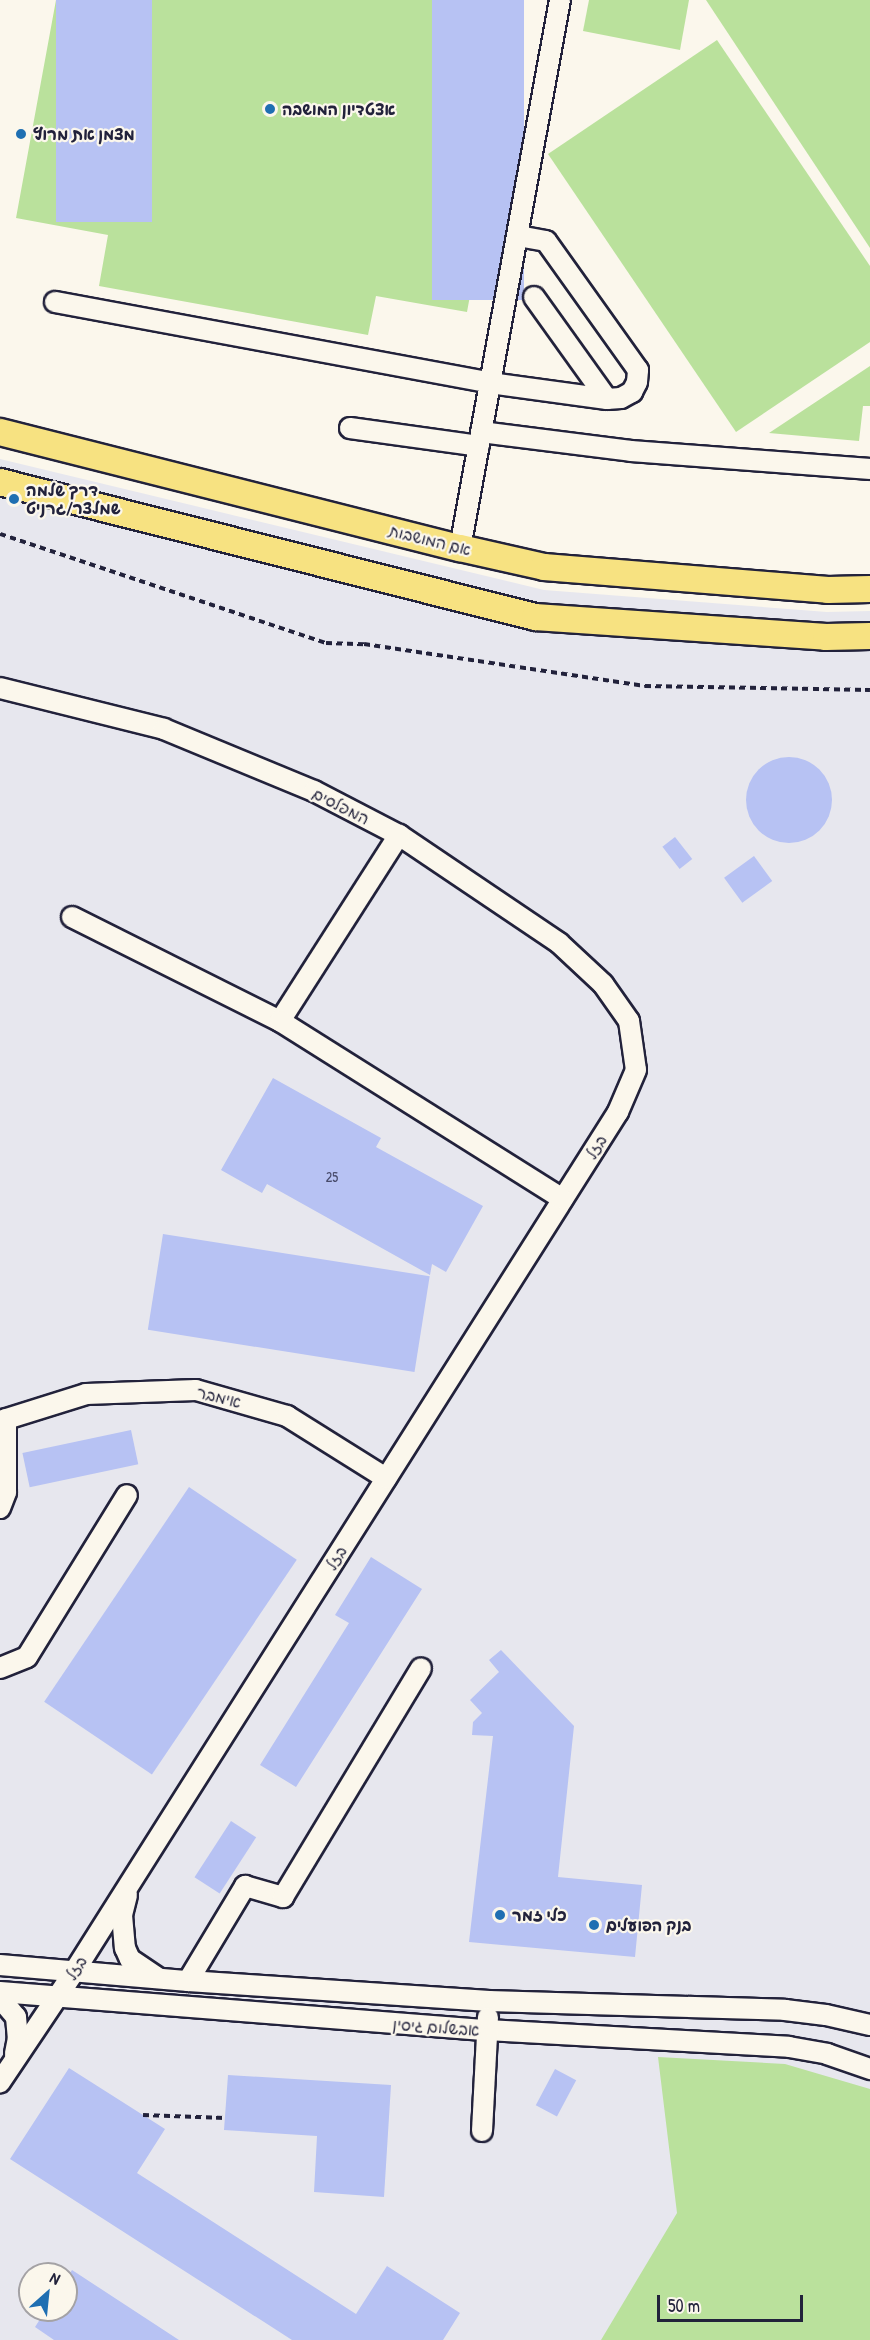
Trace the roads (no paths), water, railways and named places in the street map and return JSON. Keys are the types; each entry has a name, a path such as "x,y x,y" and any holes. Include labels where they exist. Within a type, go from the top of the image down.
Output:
{"main road":[{"name":"אם המושבות","path":"0,432 544,567 828,590 870,589"},
{"path":"0,482 535,617 826,637 870,636"}],"street":[{"path":"460,548 560,0"},
{"path":"55,302 490,383 607,399 621,398 632,392 637,382 638,370 546,241 517,236"},
{"path":"534,297 607,399"},
{"path":"350,428 870,469"},
{"name":"המפלסים","path":"0,687 164,729 314,791 399,835 559,943 603,984 629,1020"},
{"path":"280,1021 399,835"},
{"path":"72,917 280,1021 563,1199"},
{"name":"בזל","path":"0,2082 74,1972 618,1112 636,1070 629,1020"},
{"name":"אימבר","path":"3,1420 86,1394 196,1390 287,1416 386,1478"},
{"path":"0,1508 6,1492 3,1420"},
{"path":"0,1668 27,1657 127,1495"},
{"path":"188,1981 245,1886 283,1897 421,1668"},
{"path":"128,1887 123,1915 125,1948 130,1959 160,1979"},
{"name":"אבשלום גיסין","path":"0,1965 160,1979 489,2001 784,2010 826,2015 870,2025"},
{"name":"אבשלום גיסין","path":"0,1992 487,2031 789,2047 827,2054 870,2069"},
{"path":"0,1998 11,2008 18,2026 14,2061"},
{"path":"483,2131 489,2001"}],"place":[{"name":"אצטדיון המושבה","path":"270,109"},
{"name":"מצמן את מרוץ","path":"21,134"},
{"name":"דרך שלמה שמלצר/גרניט","path":"14,499"},
{"name":"כלי זמר","path":"500,1915"},
{"name":"בנק הפועלים","path":"594,1925"}]}
